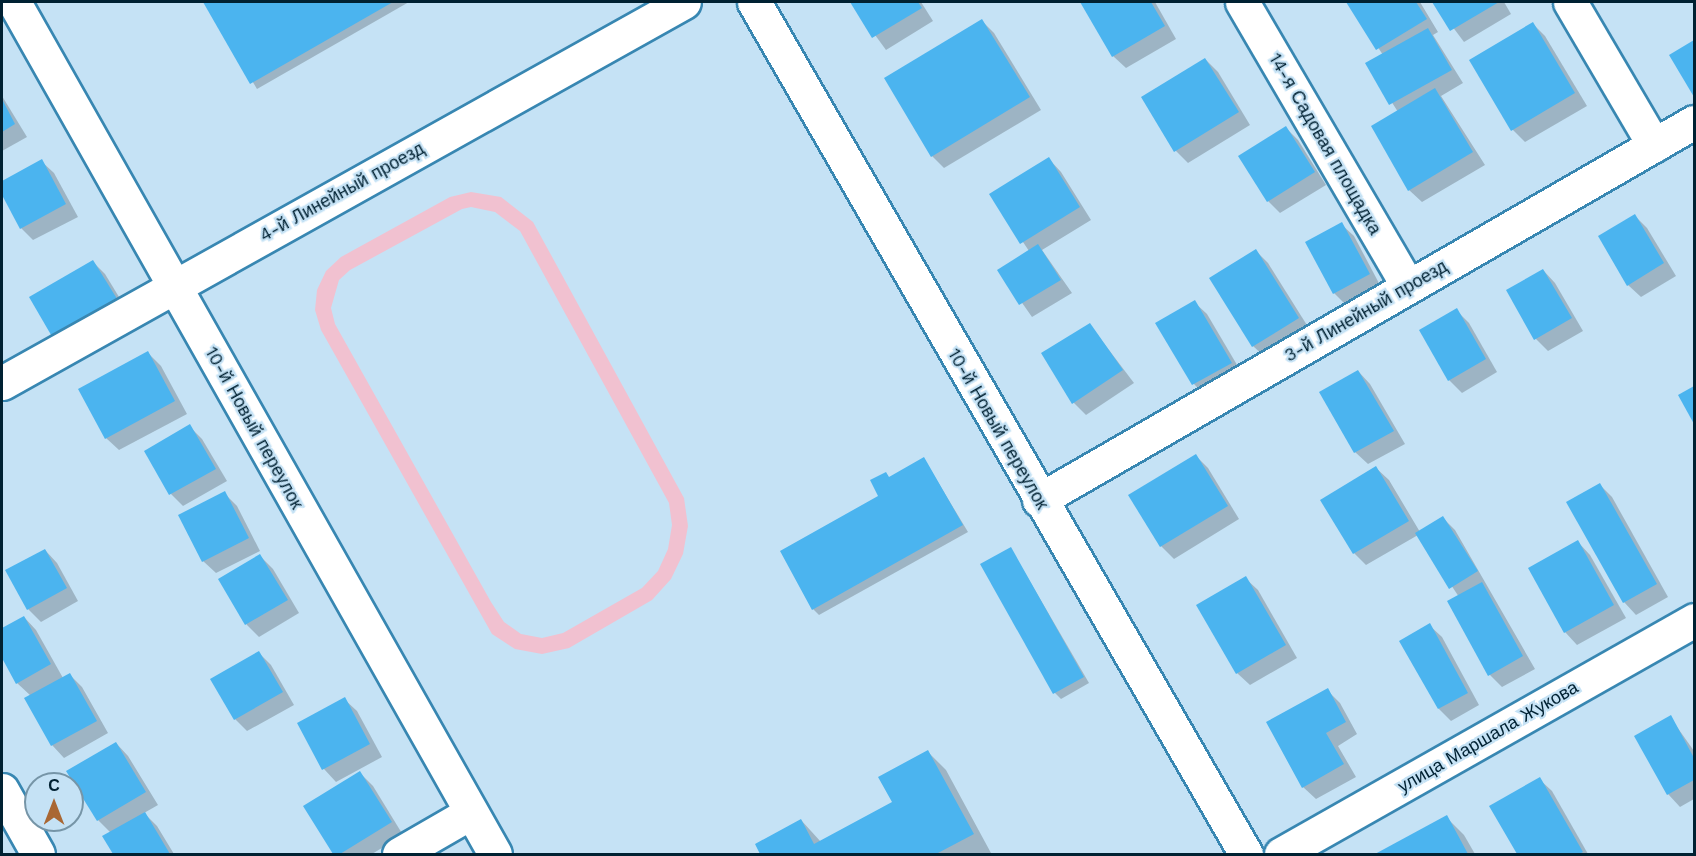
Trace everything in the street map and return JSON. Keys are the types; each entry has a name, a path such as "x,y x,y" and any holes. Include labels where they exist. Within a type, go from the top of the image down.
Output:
{"street":[{"name":"10-й Новый переулок","path":"14,2 495,855"},
{"name":"4-й Линейный проезд","path":"2,383 684,2"},
{"name":"10-й Новый переулок","path":"754,2 1039,500 1246,855"},
{"name":"14-я Садовая площадка","path":"1242,2 1408,286"},
{"path":"1570,2 1654,145"},
{"name":"3-й Линейный проезд","path":"1039,500 1695,122"},
{"name":"улица Маршала Жукова","path":"1281,855 1695,620"},
{"path":"2,790 38,855"},
{"path":"399,855 470,813"}],"shaded area":[{"path":"471,192 501,197 533,222 684,498 688,526 683,554 671,579 652,600 569,648 542,654 515,649 492,634 321,330 315,310 317,290 326,271 341,257 450,197","holes":["471,207 495,212 520,231 669,503 672,525 668,549 658,571 642,588 563,633 542,638 521,634 504,622 491,602 335,324 331,308 339,280 350,270 462,209"]}],"building":[{"path":"203,2 393,2 250,84"},
{"path":"850,2 918,2 922,8 872,38"},
{"path":"1080,2 1151,2 1165,26 1112,57"},
{"path":"1346,2 1416,2 1427,19 1376,50"},
{"path":"1432,2 1499,2 1450,31"},
{"path":"982,19 1030,97 931,157 884,78"},
{"path":"1533,22 1575,93 1511,131 1469,60"},
{"path":"1428,28 1452,70 1389,105 1365,63"},
{"path":"1694,40 1694,97 1669,55"},
{"path":"1205,58 1239,112 1174,152 1141,97"},
{"path":"1435,88 1473,152 1408,191 1371,126"},
{"path":"2,99 15,124 2,132"},
{"path":"1286,126 1315,172 1267,202 1238,156"},
{"path":"1049,157 1080,207 1020,244 989,194"},
{"path":"42,159 66,204 20,229 2,195 2,181"},
{"path":"1635,214 1664,263 1627,286 1598,236"},
{"path":"1342,222 1370,274 1333,294 1305,242"},
{"path":"1038,244 1061,280 1019,305 997,270"},
{"path":"1256,249 1299,318 1252,347 1209,278"},
{"path":"93,260 119,302 54,340 29,297"},
{"path":"1543,269 1572,318 1534,340 1506,290"},
{"path":"1195,300 1232,363 1192,385 1155,323"},
{"path":"1457,308 1486,359 1448,381 1419,330"},
{"path":"1090,323 1123,370 1072,404 1041,353"},
{"path":"148,351 175,401 105,439 78,389"},
{"path":"1358,370 1394,431 1354,453 1319,392"},
{"path":"1694,386 1694,424 1678,395"},
{"path":"190,424 216,469 169,495 144,451"},
{"path":"1196,454 1228,506 1160,547 1128,495"},
{"path":"924,457 963,525 812,610 780,551 878,496 870,480 886,472 889,477"},
{"path":"1376,466 1409,521 1353,554 1320,500"},
{"path":"1600,483 1657,584 1623,603 1566,502"},
{"path":"225,491 249,538 202,562 178,515"},
{"path":"1443,516 1478,571 1449,589 1415,533"},
{"path":"1578,540 1614,605 1564,633 1528,568"},
{"path":"1011,547 1084,677 1053,694 980,564"},
{"path":"45,549 67,588 27,610 5,570"},
{"path":"260,554 288,600 245,625 218,579"},
{"path":"1246,576 1286,645 1236,674 1196,605"},
{"path":"1482,582 1523,656 1488,676 1447,601"},
{"path":"24,616 51,664 16,684 2,658 2,628"},
{"path":"1430,623 1468,693 1438,709 1399,641"},
{"path":"259,651 283,692 234,720 210,679"},
{"path":"70,673 97,721 51,746 24,698"},
{"path":"1328,688 1346,722 1326,733 1344,764 1302,788 1266,722"},
{"path":"345,697 370,744 322,770 297,723"},
{"path":"1671,715 1694,758 1694,780 1667,795 1634,736"},
{"path":"116,742 146,792 97,821 84,800 84,772 66,771"},
{"path":"928,750 974,834 936,854 760,854 755,844 801,819 814,844 892,802 878,777"},
{"path":"360,771 392,822 340,854 333,854 303,806"},
{"path":"1540,777 1583,852 1579,854 1517,854 1489,806"},
{"path":"145,812 170,854 113,854 102,836"},
{"path":"1447,815 1468,854 1375,854"}]}
